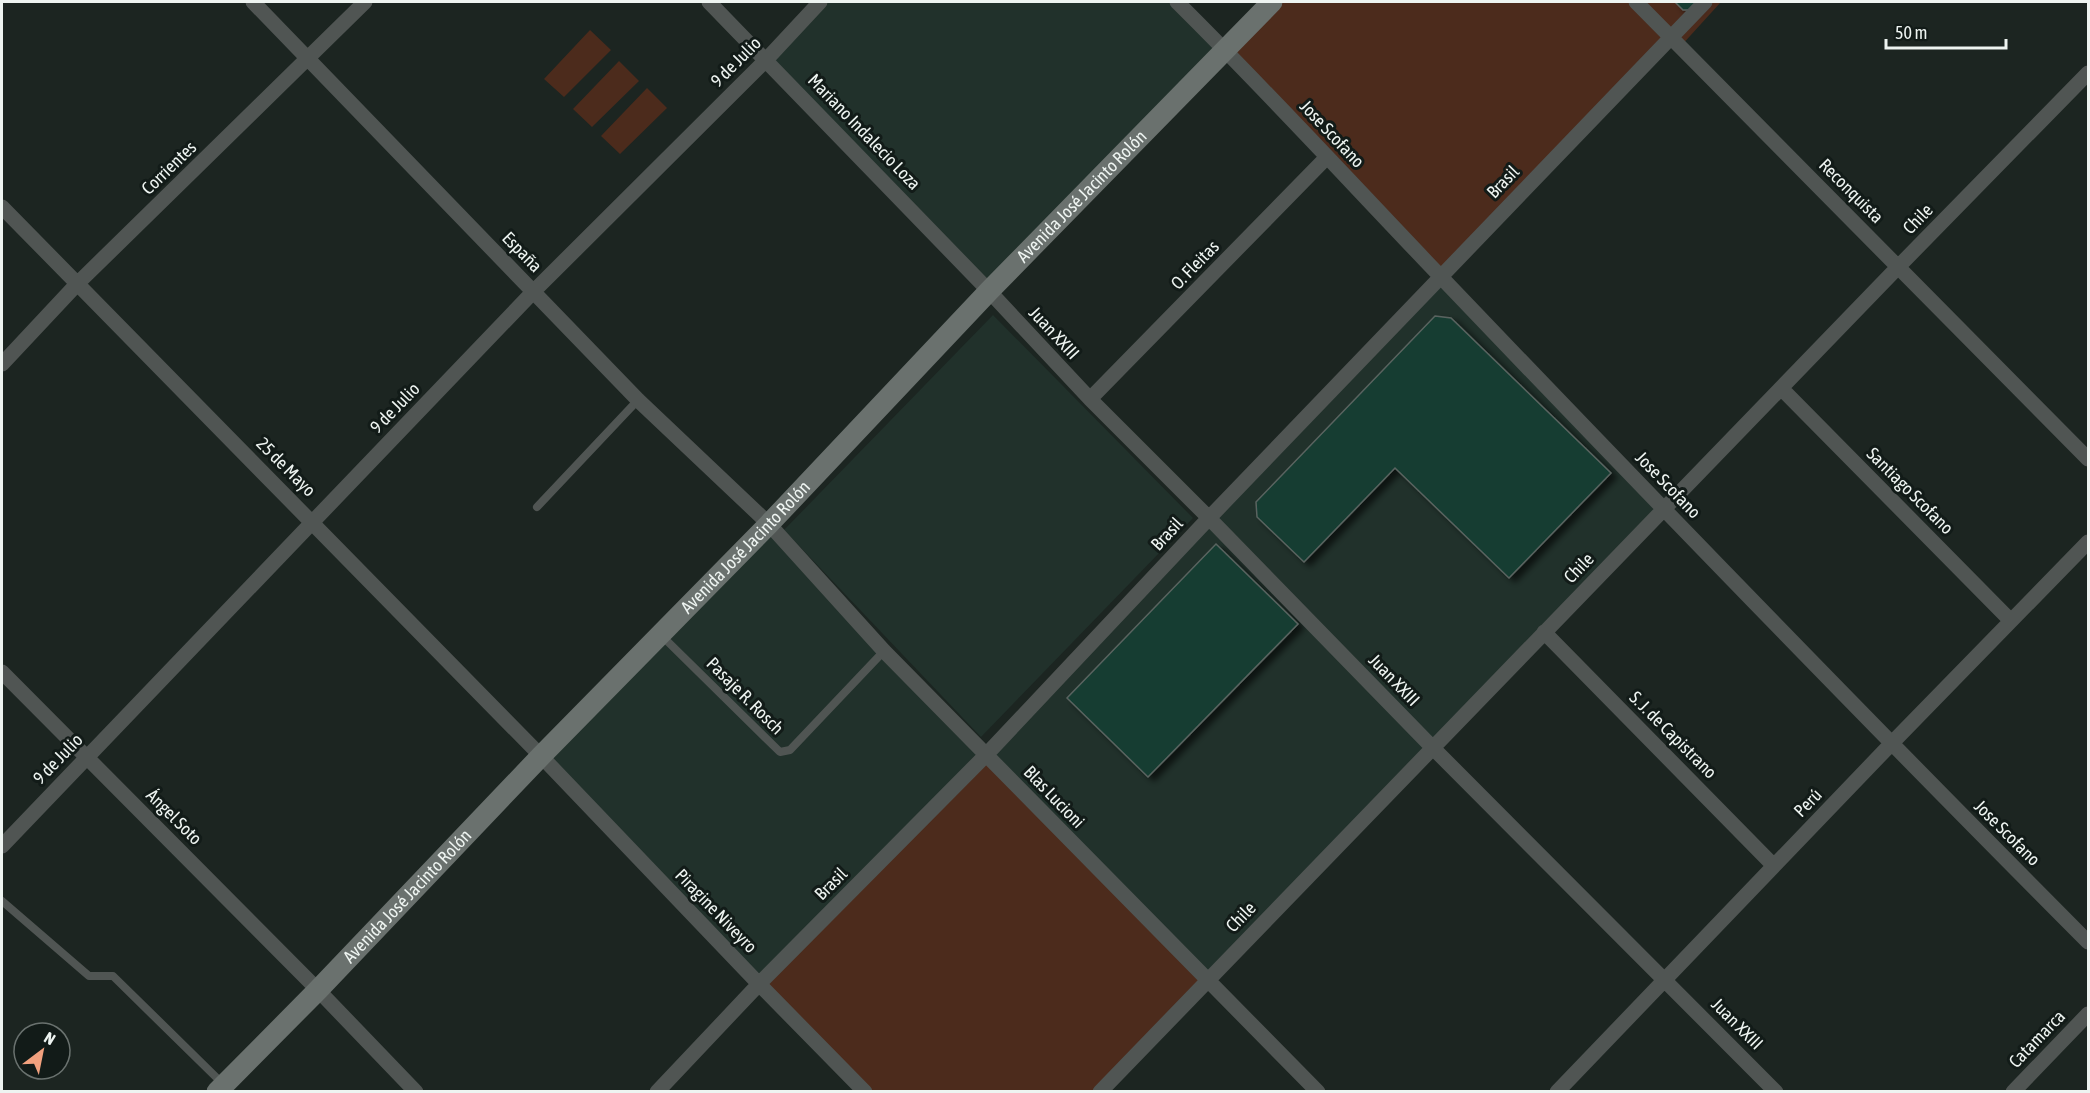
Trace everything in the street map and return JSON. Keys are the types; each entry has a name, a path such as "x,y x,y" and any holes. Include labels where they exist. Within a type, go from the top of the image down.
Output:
{"street":[{"name":"España","path":"254,2 638,400 769,524"},
{"name":"Corrientes","path":"2,364 77,284 365,2"},
{"name":"Mariano Indalecio Loza","path":"709,2 767,59 989,291"},
{"name":"9 de Julio","path":"2,846 533,292 767,59 820,2"},
{"name":"Jose Scofano","path":"1177,2 1226,50 1440,277 1891,744 2088,942"},
{"name":"Avenida José Jacinto Rolón","path":"220,1088 318,990 541,756 769,524 989,291 1272,2"},
{"name":"Reconquista","path":"1636,2 2088,459"},
{"name":"Brasil","path":"657,1092 759,984 986,755 1209,518 1705,2"},
{"name":"Chile","path":"1100,1092 2088,73"},
{"name":"O. Fleitas","path":"1090,399 1327,157"},
{"name":"25 de Mayo","path":"2,207 541,756"},
{"name":"Juan XXIII","path":"989,291 1090,399 1776,1092"},
{"name":"Santiago Scofano","path":"1781,388 2011,621"},
{"name":"Blas Lucioni","path":"769,524 884,651 1318,1092"},
{"name":"Perú","path":"1557,1092 2088,542"},
{"name":"S. J. de Capistrano","path":"1544,632 1774,866"},
{"name":"Ángel Soto","path":"2,672 318,990 416,1092"},
{"name":"Piragine Niveyro","path":"541,756 865,1092"},
{"name":"Catamarca","path":"2013,1092 2088,1014"}],"lane":[{"path":"537,507 638,400"},
{"name":"Pasaje R. Rosch","path":"660,634 780,752 790,750 884,651"},
{"path":"2,901 89,976 113,976 220,1088"}],"shaded area":[{"path":"820,2 1177,2 1226,50 989,291 767,59"},
{"path":"1272,2 1721,2 1680,47 1671,37 1440,277 1226,50"},
{"path":"590,30 611,50 564,97 544,79"},
{"path":"619,61 639,81 592,127 573,109"},
{"path":"647,88 667,108 620,154 601,136"},
{"path":"1440,277 1664,509 1207,981 759,984 541,756 769,524 986,755"},
{"path":"993,315 1193,518 981,737 784,530"},
{"path":"986,755 1207,981 1100,1092 865,1091 759,984"}],"building":[{"path":"1675,2 1699,2 1691,10 1683,10"},
{"path":"1435,316 1451,318 1611,473 1509,578 1395,468 1304,562 1257,517 1256,502"},
{"path":"1216,544 1298,624 1148,777 1067,698"}]}
